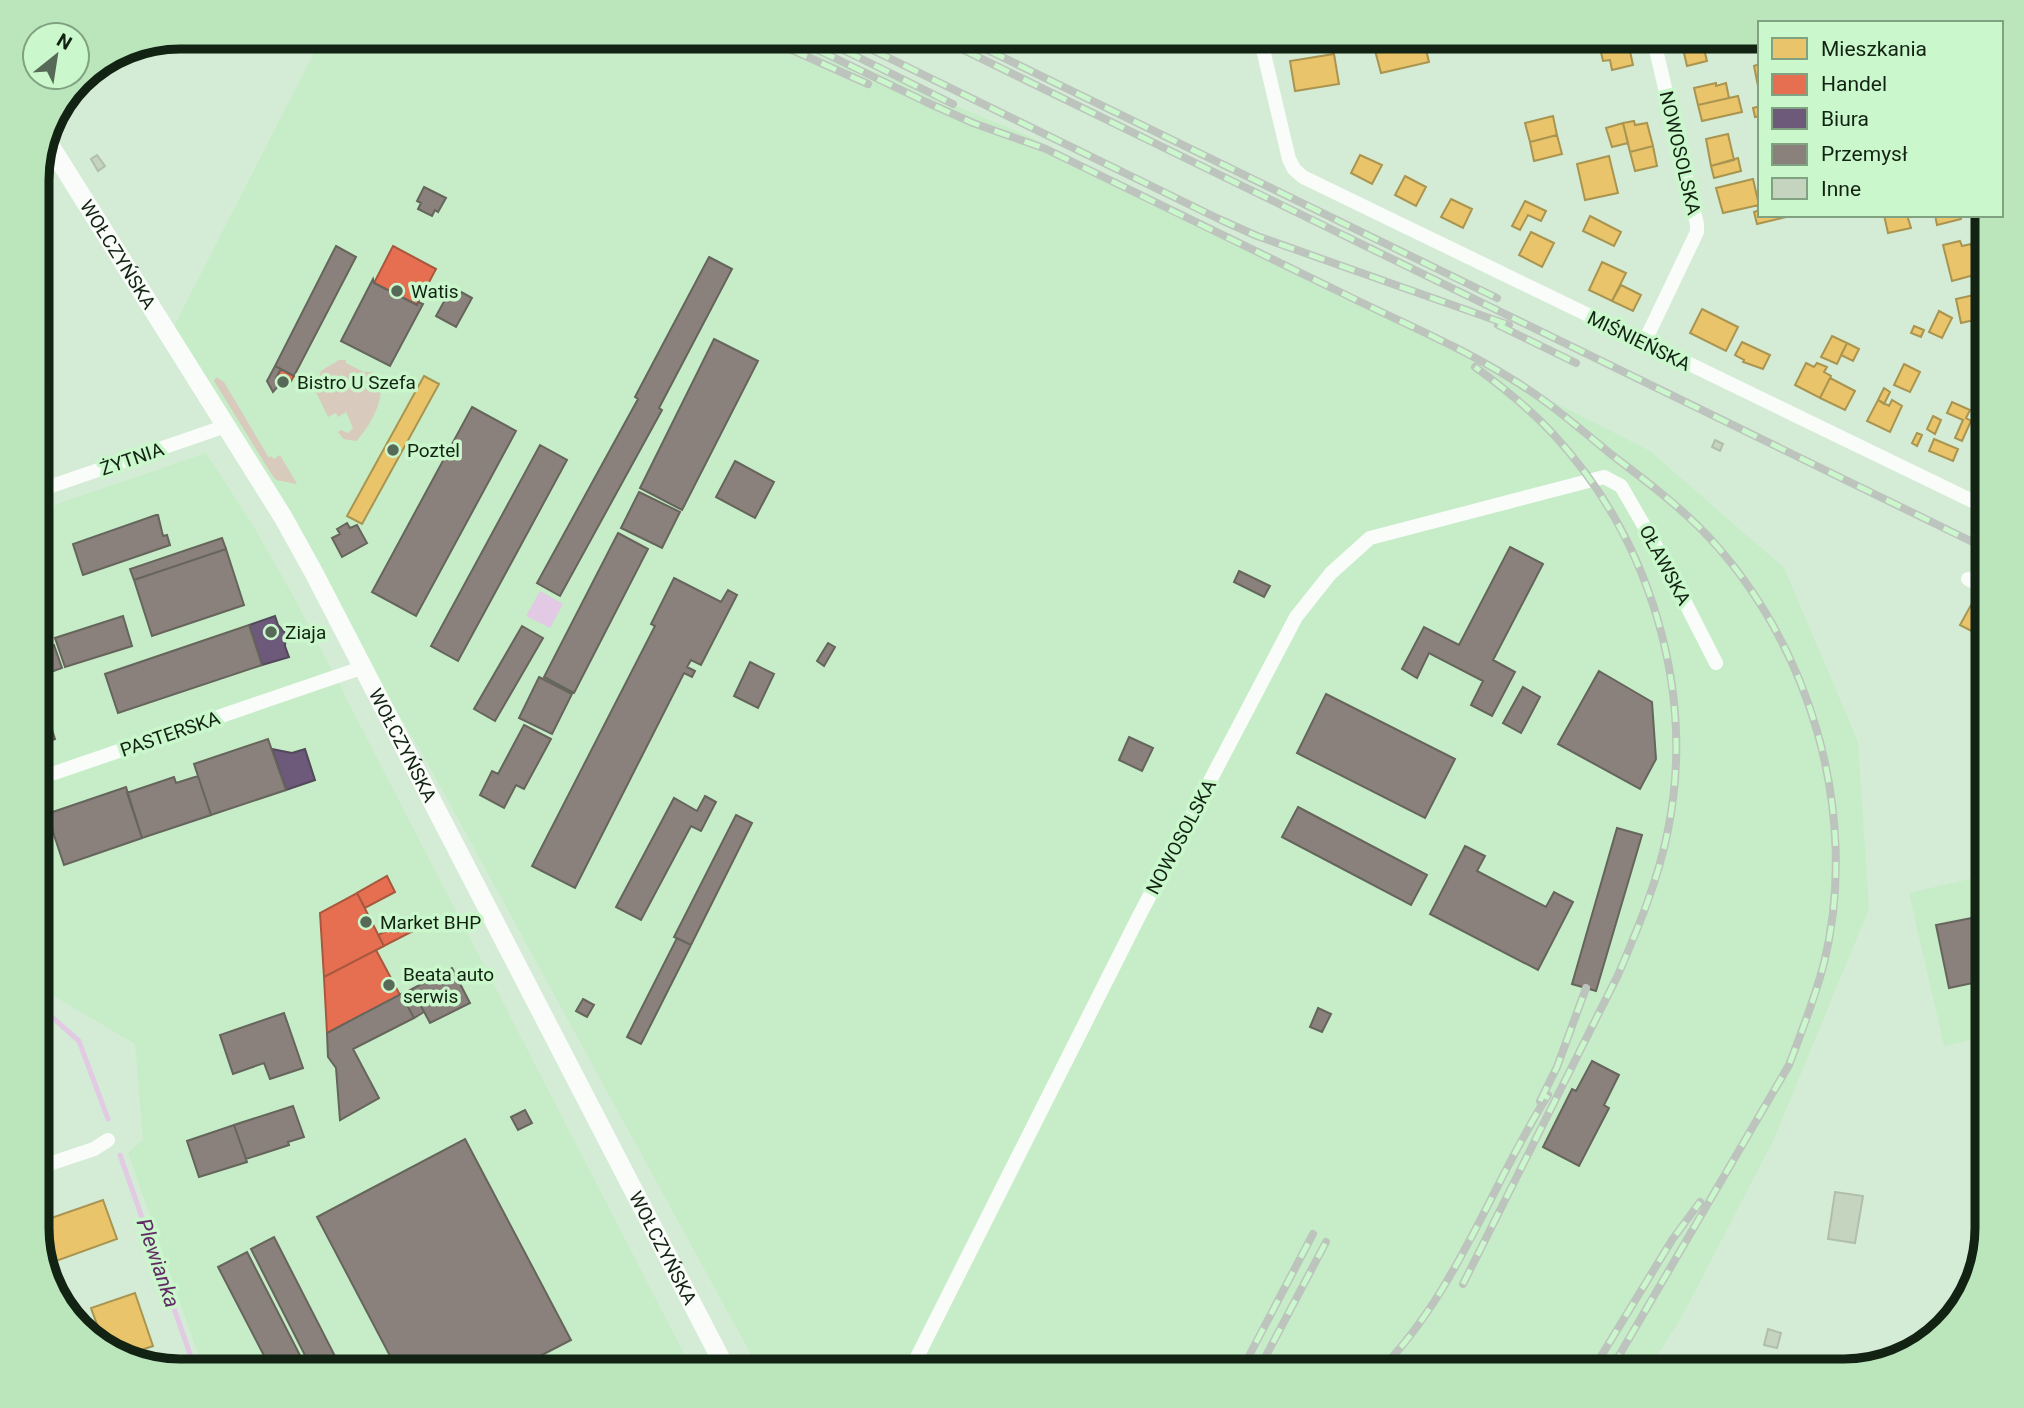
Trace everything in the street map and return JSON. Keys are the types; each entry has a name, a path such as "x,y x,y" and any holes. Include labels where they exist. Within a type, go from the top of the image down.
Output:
{"street":[{"name":"MIŚNIEŃSKA","path":"1263,49 1289,159 1294,169 1303,177 1975,503"},
{"name":"NOWOSOLSKA","path":"1644,343 1697,232 1698,224 1656,49"},
{"name":"WOŁCZYŃSKA","path":"52,149 283,517 364,667 721,1359"},
{"name":"ŻYTNIA","path":"49,487 226,426"},
{"name":"NOWOSOLSKA","path":"916,1359 1138,918 1296,617 1331,573 1370,538 1604,477"},
{"name":"OŁAWSKA","path":"1604,477 1621,486 1661,555 1716,663"},
{"path":"1968,579 1975,583"},
{"name":"PASTERSKA","path":"49,775 364,667"},
{"path":"49,1164 94,1149 108,1140"}],"shaded area":[{"path":"316,49 821,49 1033,138 1650,451 1784,568 1858,742 1869,909 1773,1141 1680,1320 1655,1359 753,1359 422,753 169,336"},
{"path":"339,360 346,360 346,363 364,372 372,372 380,386 381,393 374,416 356,441 343,439 338,432 341,430 348,433 353,428 346,412 338,417 336,413 328,417 315,390 321,371"},
{"path":"216,377 224,382 269,458 271,456 274,459 280,455 297,484 276,480 272,475 214,381"},
{"path":"206,453 254,527 295,599 687,1359 200,1359 128,1153 143,1140 135,1044 49,993 49,507"},
{"path":"540,591 563,604 550,628 526,616"},
{"path":"1975,878 1975,1039 1944,1046 1909,893"}],"building: Mieszkania":[{"path":"1375,49 1426,49 1429,62 1381,73"},
{"path":"1600,49 1630,49 1633,65 1612,70 1610,60 1603,61"},
{"path":"1683,49 1704,49 1707,61 1687,66"},
{"path":"1334,54 1339,84 1295,91 1290,61"},
{"path":"1758,65 1758,86 1754,66"},
{"path":"1716,83 1716,86 1726,83 1729,98 1698,105 1694,88"},
{"path":"1738,96 1742,112 1702,121 1698,105"},
{"path":"1758,107 1758,116 1755,117 1753,108"},
{"path":"1553,116 1557,135 1530,142 1525,123"},
{"path":"1634,121 1635,125 1647,123 1653,146 1630,152 1623,123"},
{"path":"1623,123 1628,143 1612,147 1606,128"},
{"path":"1728,134 1734,160 1711,166 1706,139"},
{"path":"1557,135 1562,154 1534,161 1530,142"},
{"path":"1653,146 1657,166 1635,171 1630,152"},
{"path":"1360,155 1382,165 1372,184 1351,173"},
{"path":"1609,156 1618,193 1585,200 1577,164"},
{"path":"1738,158 1741,171 1714,178 1711,166"},
{"path":"1405,176 1426,187 1416,206 1395,195"},
{"path":"1753,179 1758,205 1723,213 1716,188"},
{"path":"1451,199 1472,209 1463,228 1441,217"},
{"path":"1525,201 1546,211 1541,221 1528,215 1520,230 1512,226"},
{"path":"1758,211 1758,217 1786,217 1757,224 1754,212"},
{"path":"1590,216 1621,232 1614,246 1583,231"},
{"path":"1884,217 1908,217 1911,228 1888,233"},
{"path":"1935,217 1960,217 1961,219 1937,225"},
{"path":"1531,232 1554,243 1542,267 1519,255"},
{"path":"1960,241 1962,246 1971,244 1975,275 1952,281 1943,245"},
{"path":"1602,262 1626,273 1612,301 1589,290"},
{"path":"1621,285 1641,295 1633,311 1612,301"},
{"path":"1975,295 1975,320 1961,323 1956,299"},
{"path":"1702,309 1738,327 1726,351 1690,333"},
{"path":"1939,311 1952,318 1942,338 1929,332"},
{"path":"1914,326 1924,330 1921,337 1911,333"},
{"path":"1832,336 1847,343 1837,364 1821,357"},
{"path":"1742,342 1770,355 1763,369 1743,362 1744,360 1735,355"},
{"path":"1847,343 1859,349 1853,361 1841,355"},
{"path":"1806,363 1814,367 1817,363 1827,367 1824,372 1831,376 1820,398 1795,385"},
{"path":"1904,364 1920,372 1910,392 1894,385"},
{"name":"Poztel","path":"424,376 439,384 362,524 347,516"},
{"path":"1830,378 1855,391 1845,410 1820,398"},
{"path":"1884,388 1890,392 1884,404 1878,400"},
{"path":"1878,400 1889,406 1892,400 1902,406 1890,432 1867,421"},
{"path":"1952,402 1970,410 1966,418 1971,421 1962,441 1955,438 1963,420 1947,413"},
{"path":"1933,416 1941,420 1935,434 1927,429"},
{"path":"1917,433 1922,435 1917,446 1912,443"},
{"path":"1934,439 1958,449 1953,461 1929,451"},
{"path":"1971,605 1975,607 1975,633 1960,625"},
{"path":"103,1200 117,1239 53,1262 49,1219"},
{"path":"135,1293 153,1346 137,1351 107,1337 99,1330 91,1308"}],"building: Handel":[{"path":"393,246 436,269 417,305 374,283"},
{"path":"281,369 294,376 288,386 280,384 276,378"},
{"path":"387,876 395,892 365,908 357,893"},
{"path":"357,893 384,946 324,977 320,913"},
{"path":"408,920 413,931 384,946 378,935"},
{"path":"376,950 400,995 327,1033 324,977"}],"building: Biura":[{"path":"275,616 278,625 286,634 285,646 289,657 262,665 249,625"},
{"path":"272,749 292,753 305,749 315,780 286,790"}],"building: Przemysł":[{"path":"424,187 446,198 438,212 435,210 432,216 418,209 421,203 417,201"},
{"path":"336,246 356,257 294,376 275,366"},
{"path":"709,257 732,269 659,408 662,410 560,596 537,583 638,399 635,397"},
{"path":"373,279 374,283 417,305 418,302 423,304 390,366 341,341"},
{"path":"452,287 472,298 456,327 436,316"},
{"path":"714,339 758,361 682,510 640,488"},
{"path":"275,366 281,369 276,378 280,384 273,392 267,381"},
{"path":"472,407 516,431 416,616 372,592"},
{"path":"540,445 567,460 458,661 431,646"},
{"path":"735,461 774,482 755,518 716,497"},
{"path":"639,492 680,512 662,548 621,528"},
{"path":"156,515 163,536 167,535 170,545 83,575 73,544"},
{"path":"347,523 350,528 357,525 367,543 342,557 332,538 340,534 337,529"},
{"path":"618,533 648,549 574,693 544,677"},
{"path":"222,538 226,549 134,580 130,569"},
{"path":"1510,547 1543,564 1493,660 1515,672 1492,716 1471,705 1483,681 1429,653 1417,678 1402,669 1424,627 1459,645"},
{"path":"226,549 244,605 152,636 134,580"},
{"path":"1239,571 1270,586 1264,597 1234,582"},
{"path":"674,578 721,602 728,590 737,595 701,665 691,660 687,667 695,671 692,677 684,673 575,888 532,866 655,626 651,624"},
{"path":"123,616 132,646 65,667 55,638"},
{"path":"249,625 262,665 118,713 105,674"},
{"path":"522,626 543,638 495,721 474,709"},
{"path":"828,643 835,647 824,666 817,661"},
{"path":"54,645 62,668 49,673 49,647"},
{"path":"750,662 774,674 758,708 734,696"},
{"path":"1599,671 1652,702 1656,759 1640,789 1558,744"},
{"path":"539,677 572,694 552,734 519,718"},
{"path":"1523,687 1540,697 1521,733 1503,723"},
{"path":"1326,694 1455,759 1425,818 1297,753"},
{"path":"49,720 55,739 49,741"},
{"path":"524,725 551,739 524,789 516,785 504,808 480,795 492,771 498,774"},
{"path":"1129,737 1153,748 1142,771 1119,760"},
{"path":"268,739 286,790 211,815 194,764"},
{"path":"198,776 211,815 142,838 127,793 174,777 176,783"},
{"path":"126,787 142,838 64,865 49,813"},
{"path":"705,796 716,802 701,831 691,826 641,920 616,907 674,798 697,811"},
{"path":"1298,807 1427,875 1411,905 1282,837"},
{"path":"736,815 752,823 691,945 674,937"},
{"path":"1617,828 1642,835 1596,991 1572,984"},
{"path":"1465,846 1485,856 1477,871 1546,907 1554,892 1573,902 1538,970 1430,914"},
{"path":"1975,917 1975,983 1949,988 1936,925"},
{"path":"677,938 691,945 641,1044 627,1037"},
{"path":"452,968 470,1003 430,1023 412,989"},
{"path":"412,989 424,1012 414,1018 401,994"},
{"path":"401,994 414,1018 353,1049 379,1098 340,1120 336,1068 328,1057 327,1033"},
{"path":"583,999 594,1005 587,1017 576,1011"},
{"path":"1318,1008 1331,1014 1322,1032 1310,1027"},
{"path":"284,1013 303,1068 270,1079 264,1063 233,1074 220,1035"},
{"path":"1592,1061 1619,1075 1604,1105 1609,1108 1579,1166 1543,1147 1572,1089 1576,1091"},
{"path":"293,1106 304,1137 288,1142 289,1145 246,1159 234,1125"},
{"path":"525,1110 532,1123 518,1130 511,1117"},
{"path":"234,1125 247,1162 199,1177 187,1141"},
{"path":"465,1139 571,1340 534,1359 392,1359 317,1217"},
{"path":"274,1237 336,1359 307,1359 251,1249"},
{"path":"247,1252 302,1359 266,1359 218,1267"}],"building: Inne":[{"path":"97,155 105,166 98,171 91,159"},
{"path":"1715,440 1723,444 1720,451 1712,447"},
{"path":"1835,1192 1863,1196 1855,1243 1828,1239"},
{"path":"1768,1329 1781,1333 1777,1348 1764,1345"}],"waterway":[{"name":"Plewianka","path":"49,1015 79,1041 108,1119"},
{"name":"Plewianka","path":"120,1155 192,1359"}],"railway":[{"path":"790,49 868,84"},
{"path":"816,49 973,123 1046,149 1490,366 1537,396 1690,518 1738,572 1771,621 1797,674 1817,730 1830,788 1836,847 1834,905 1824,963 1789,1065 1617,1359"},
{"path":"841,49 953,104"},
{"path":"871,49 1257,236 1509,325"},
{"path":"962,49 1975,543"},
{"path":"986,49 1497,298"},
{"path":"1498,325 1576,363"},
{"path":"1463,1284 1618,975 1647,904 1668,830 1675,777 1676,724 1670,671 1658,620 1640,569 1617,522 1588,477 1555,436 1517,400 1475,367"},
{"path":"1540,1101 1557,1067 1586,988"},
{"path":"1390,1359 1430,1308 1451,1274 1548,1095"},
{"path":"1599,1359 1672,1240 1700,1202"},
{"path":"1247,1359 1313,1234"},
{"path":"1264,1359 1326,1242"}],"place":[{"name":"Watis","path":"397,291"},
{"name":"Bistro U Szefa","path":"283,382"},
{"name":"Poztel","path":"393,450"},
{"name":"Ziaja","path":"271,632"},
{"name":"Market BHP","path":"366,922"},
{"name":"Beata auto serwis","path":"389,985"}]}
